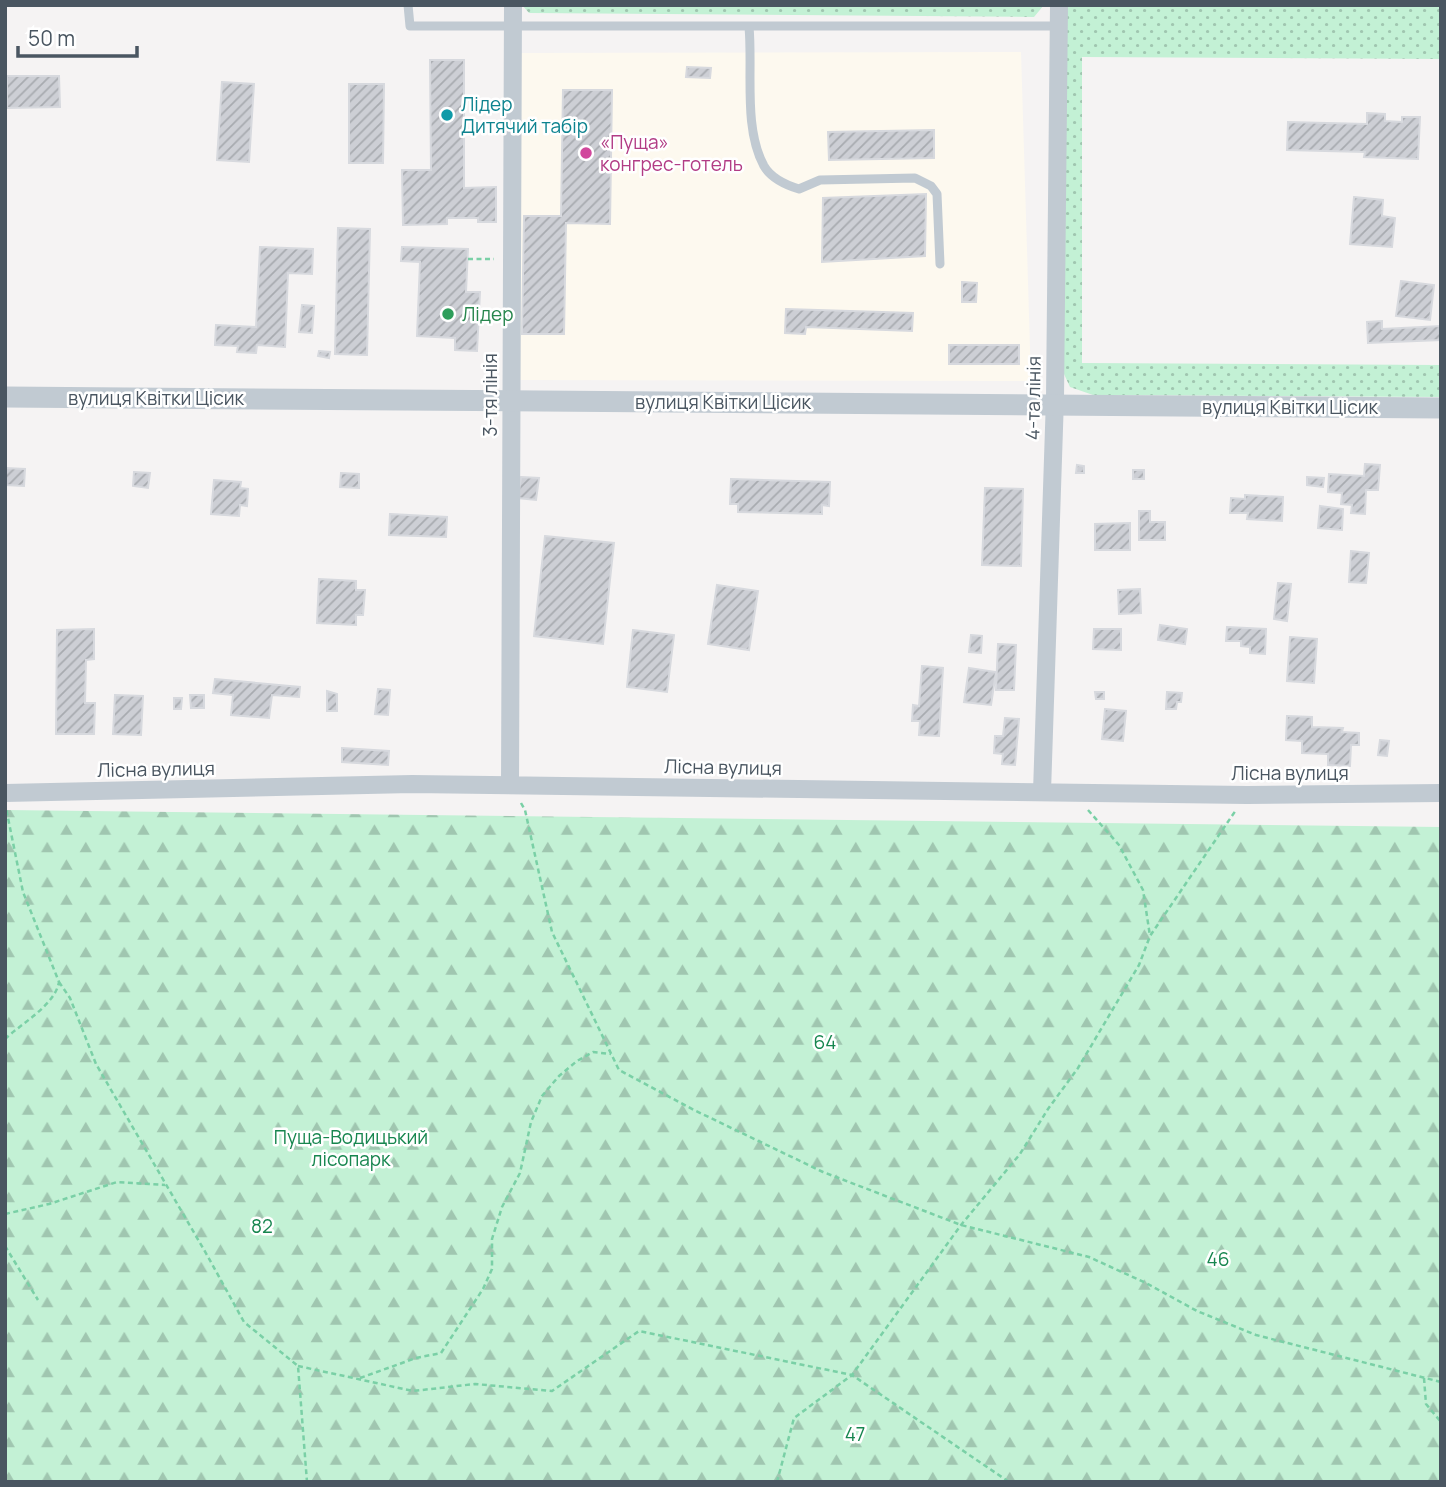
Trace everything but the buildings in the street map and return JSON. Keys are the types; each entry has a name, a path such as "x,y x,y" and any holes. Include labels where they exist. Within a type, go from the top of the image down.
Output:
{"street":[{"name":"3-тя лінія","path":"510,785 513,5"},
{"name":"4-та лінія","path":"1042,792 1054,405 1059,5"},
{"name":"вулиця Квітки Цісик","path":"5,397 1441,408"},
{"name":"Лісна вулиця","path":"5,793 398,784 1247,795 1441,793"}],"lane":[{"path":"408,5 410,26 1060,26"},
{"path":"750,27 755,144 765,168 783,184 799,189 820,180 915,178 931,186 937,194 940,264"}],"path":[{"path":"468,259 511,259"},
{"path":"510,785 525,810 552,932 619,1070 694,1110 823,1172 961,1225 1089,1257 1146,1283 1197,1311 1256,1335 1441,1382"},
{"path":"1072,792 1119,845 1143,890 1150,936"},
{"path":"5,807 23,892 96,1064 244,1322 298,1366 413,1391 475,1384 552,1391 639,1331 852,1375 1009,1482"},
{"path":"777,1482 794,1418 852,1375 961,1225 1020,1154 1078,1068 1139,965 1150,936 1227,824"},
{"path":"5,1039 49,1002 59,982"},
{"path":"357,1379 415,1358 441,1353 483,1289 492,1269 492,1239 502,1207 520,1173 531,1122 542,1096 559,1076 593,1052 611,1054"},
{"path":"5,1214 49,1204 117,1182 166,1185"},
{"path":"5,1246 38,1300"},
{"path":"298,1366 307,1482"},
{"path":"1424,1376 1426,1404 1441,1422"}],"shaded area":[{"path":"1021,52 1031,381 517,380 518,53"}],"green space":[{"path":"522,5 1044,5 1034,17 529,13"},
{"path":"1064,5 1441,5 1441,59 1082,57 1082,363 1441,365 1441,397 1093,395 1070,387 1064,374"},
{"name":"Пуща-Водицький лісопарк","path":"5,810 1441,827 1441,1482 5,1482"}],"place":[{"name":"Лідер Дитячий табір","path":"447,115"},
{"name":"«Пуща» конгрес-готель","path":"586,153"},
{"name":"Лідер","path":"448,314"}],"park label":[{"name":"64","path":"825,1042"},
{"name":"82","path":"262,1226"},
{"name":"46","path":"1218,1259"},
{"name":"47","path":"855,1434"}]}
